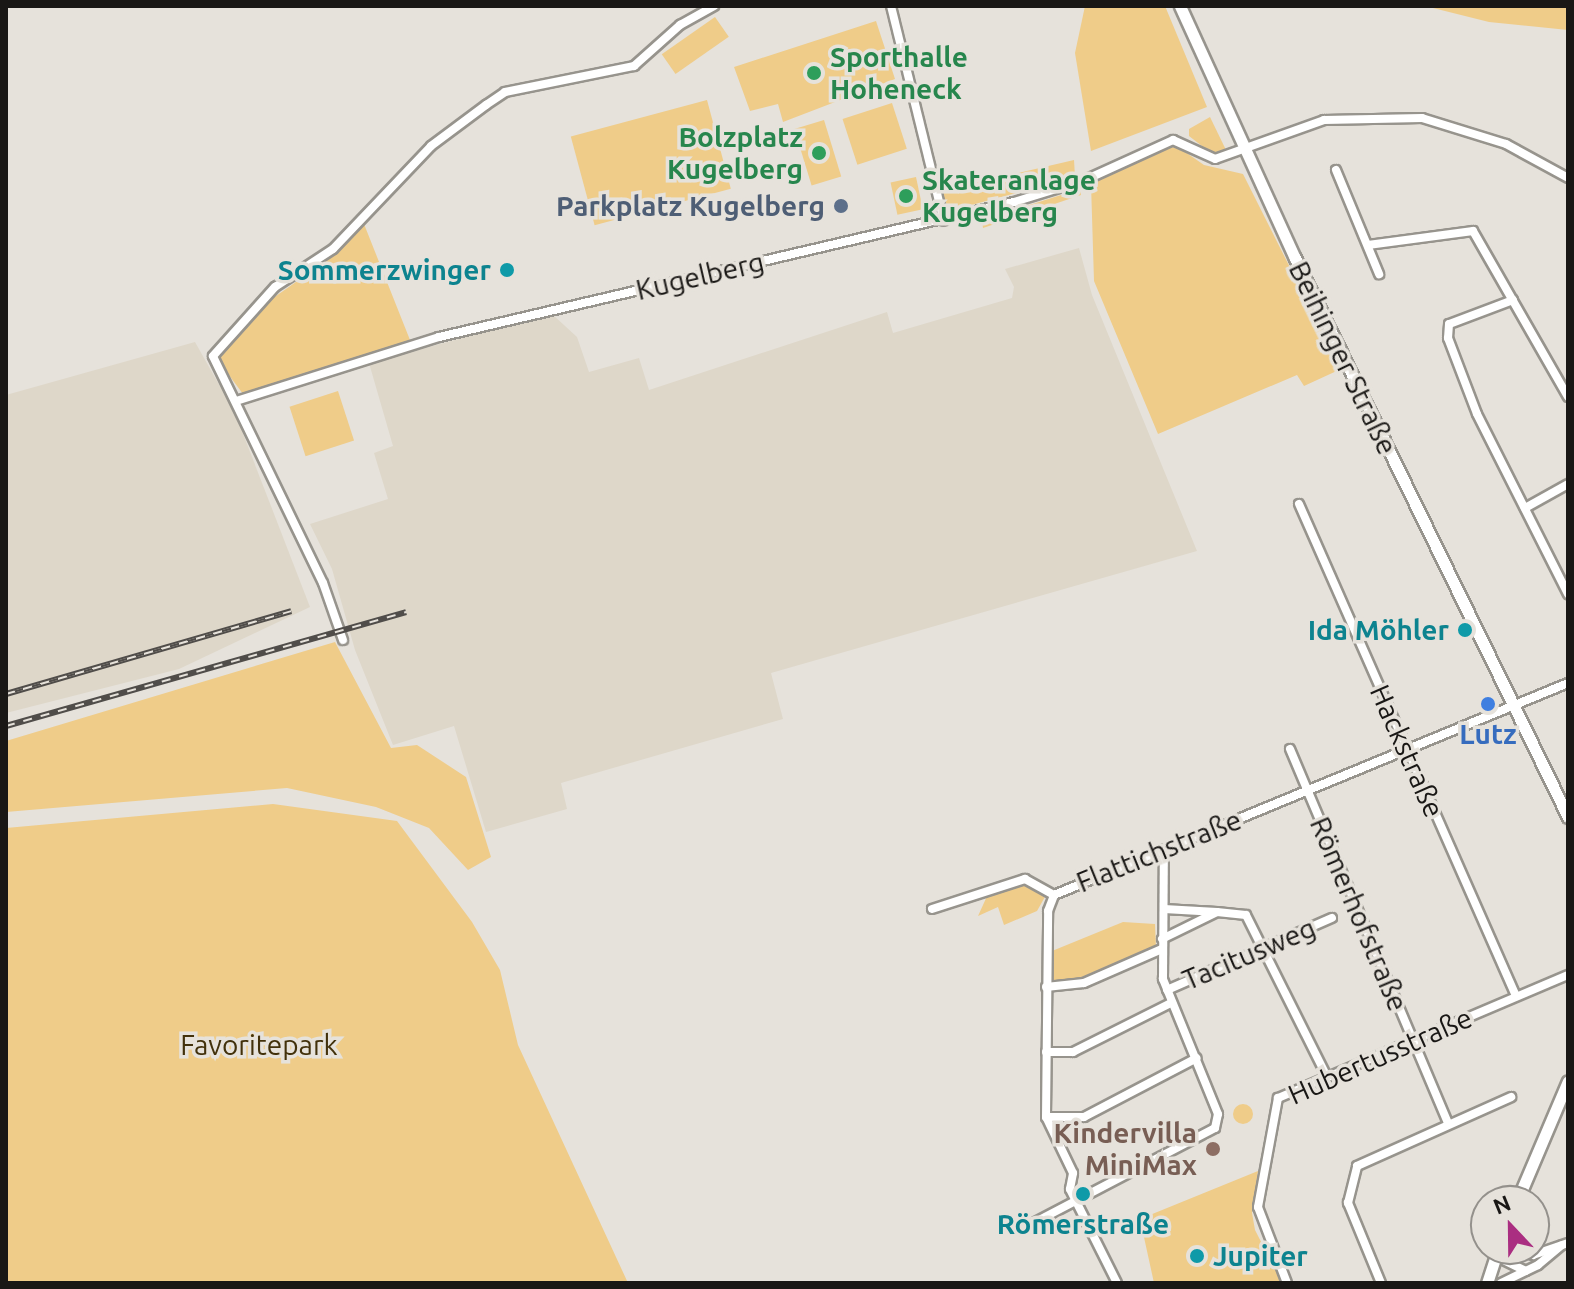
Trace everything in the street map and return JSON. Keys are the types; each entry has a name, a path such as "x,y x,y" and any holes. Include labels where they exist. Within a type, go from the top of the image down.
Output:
{"main road":[{"name":"Beihinger Straße","path":"1180,6 1245,150 1512,706 1563,796 1568,817"},
{"path":"1524,1185 1568,1081"}],"street":[{"path":"343,640 323,583 213,356 275,287 333,249 413,162 486,105 505,92 634,66 680,25 714,6"},
{"path":"891,6 944,221"},
{"path":"1245,150 1324,120 1422,118 1506,144 1568,178"},
{"name":"Kugelberg","path":"236,401 439,337 944,221 1085,180 1160,142 1184,142 1215,159 1245,150"},
{"path":"1336,170 1379,274"},
{"path":"1368,245 1389,238 1473,231 1568,397"},
{"path":"1513,300 1449,324 1448,338 1477,414 1568,594"},
{"path":"1525,508 1568,484"},
{"name":"Hackstraße","path":"1299,504 1516,996"},
{"name":"Flattichstraße","path":"1117,1283 1069,1186 1073,1173 1046,1117 1048,911 1054,895 1568,683"},
{"name":"Römerhofstraße","path":"1290,749 1448,1123"},
{"path":"1020,1230 1215,1128 1218,1114 1167,990 1162,944 1164,849"},
{"path":"932,909 1025,879 1054,895"},
{"path":"1164,909 1246,915 1327,1077"},
{"path":"1046,987 1084,983 1217,912"},
{"name":"Tacitusweg","path":"1167,990 1332,918"},
{"name":"Hubertusstraße","path":"1287,1283 1258,1207 1278,1098 1568,975"},
{"name":"Tacitusweg","path":"1046,1052 1073,1052 1171,1003"},
{"path":"1046,1117 1084,1117 1197,1058"},
{"path":"1381,1283 1348,1203 1357,1166 1511,1097"},
{"path":"1501,1283 1526,1271 1565,1244"},
{"path":"1516,1265 1526,1271"}],"shaded area":[{"path":"1079,248 1092,295 1197,551 771,673 783,719 561,783 567,809 486,832 454,726 393,745 355,650 332,569 310,524 388,499 374,453 393,446 369,363 552,314 577,337 589,372 639,358 649,390 887,312 893,333 1012,298 1014,287 1005,269"},
{"path":"195,342 235,413 310,607 179,669 6,713 6,395"}],"green space":[{"path":"1085,6 1165,6 1207,107 1091,151 1075,53"},
{"path":"1425,6 1568,6 1568,30 1489,22"},
{"path":"715,17 729,37 676,74 662,54"},
{"name":"Sporthalle Hoheneck","path":"876,21 895,79 783,122 778,104 750,111 734,67"},
{"path":"707,100 731,189 595,225 571,136"},
{"path":"892,103 907,149 857,165 843,119"},
{"path":"1210,117 1226,150 1211,153 1189,136 1189,129"},
{"path":"824,120 841,176 812,185 794,129"},
{"path":"1178,147 1204,165 1243,174 1341,369 1304,386 1297,375 1158,434 1094,281 1091,184 1160,148"},
{"path":"1074,160 1075,177 949,211 940,191"},
{"name":"Skateranlage Kugelberg","path":"916,177 923,209 897,215 891,182"},
{"path":"1080,189 1081,195 983,228 982,220"},
{"path":"364,224 410,340 243,394 217,359 266,303 323,263"},
{"path":"338,391 354,440 306,456 289,407"},
{"path":"335,642 391,748 417,745 466,777 491,857 468,870 429,828 376,807 287,788 6,812 6,741"},
{"name":"Favoritepark","path":"273,804 397,821 472,922 500,970 518,1045 628,1283 6,1283 6,828"},
{"path":"1027,883 1046,895 1037,911 1004,925 998,907 978,916 988,894"},
{"path":"1123,922 1155,924 1156,948 1082,981 1052,983 1052,951"},
{"path":"1243,1104 1250,1107 1253,1114 1250,1121 1243,1124 1236,1121 1233,1114 1236,1107"},
{"path":"1258,1171 1252,1213 1255,1230 1282,1283 1154,1283 1140,1219"}],"railway":[{"path":"6,694 291,611"},
{"path":"6,726 406,612"}],"place":[{"name":"Sporthalle Hoheneck","path":"814,73"},
{"name":"Bolzplatz Kugelberg","path":"819,153"},
{"name":"Skateranlage Kugelberg","path":"906,196"},
{"name":"Parkplatz Kugelberg","path":"841,206"},
{"name":"Sommerzwinger","path":"507,270"},
{"name":"Ida Möhler","path":"1465,630"},
{"name":"Lutz","path":"1488,704"},
{"name":"Kindervilla MiniMax","path":"1213,1149"},
{"name":"Römerstraße","path":"1083,1194"},
{"name":"Jupiter","path":"1197,1256"}]}
